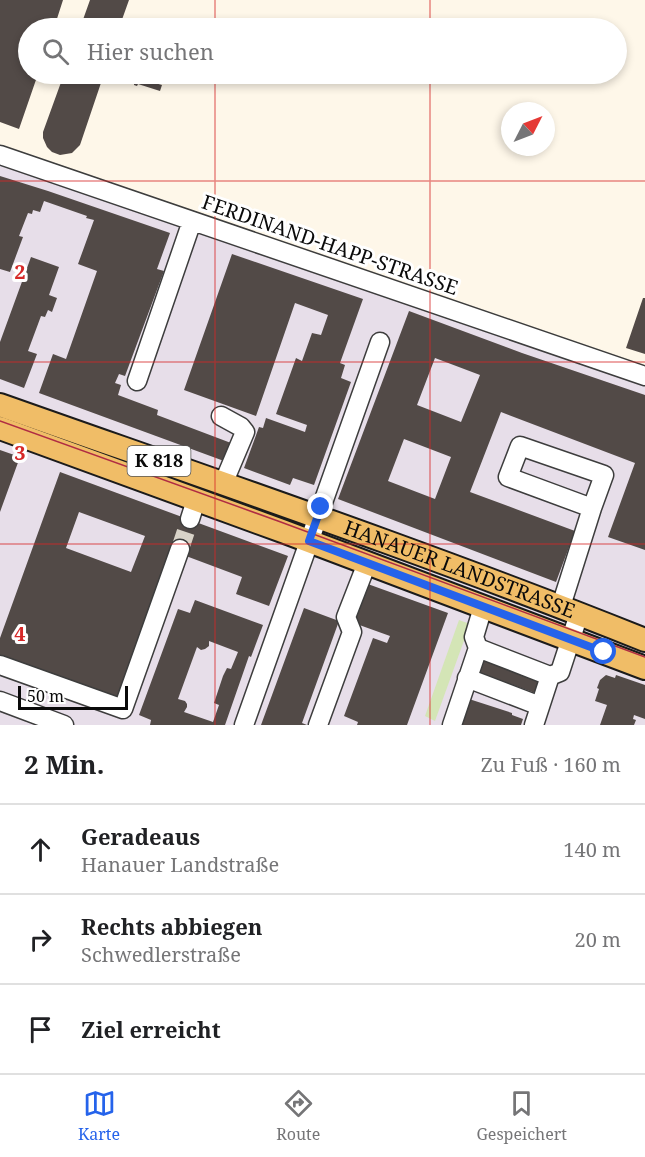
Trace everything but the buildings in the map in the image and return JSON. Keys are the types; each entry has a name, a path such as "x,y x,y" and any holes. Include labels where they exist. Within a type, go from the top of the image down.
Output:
{"main road":[{"name":"HANAUER LANDSTRASSE","path":"0,405 318,518 570,610 645,640"},
{"name":"HANAUER LANDSTRASSE","path":"0,428 193,509 309,541 645,668"}],"street":[{"name":"FERDINAND-HAPP-STRASSE","path":"0,155 645,376"},
{"path":"137,381 192,221"},
{"path":"244,725 380,342"},
{"path":"221,416 241,427 245,432 223,484"},
{"path":"478,648 550,675 560,672 571,640 570,610 592,508 604,475 520,446 508,477 592,508"},
{"path":"0,665 123,709 180,549"},
{"path":"318,725 352,632 346,617 367,563"},
{"path":"452,725 478,648 474,637 483,607"},
{"path":"534,725 550,675"},
{"path":"467,678 540,706"},
{"path":"0,701 64,725"}],"shaded area":[{"path":"0,152 645,367 645,725 0,725"}],"green space":[{"path":"459,620 470,624 435,721 425,716"}],"tunnel":[{"path":"180,549 190,519"}],"tram line":[{"path":"0,421 645,657"}],"route":[{"path":"321,507 309,541 604,652"}]}
